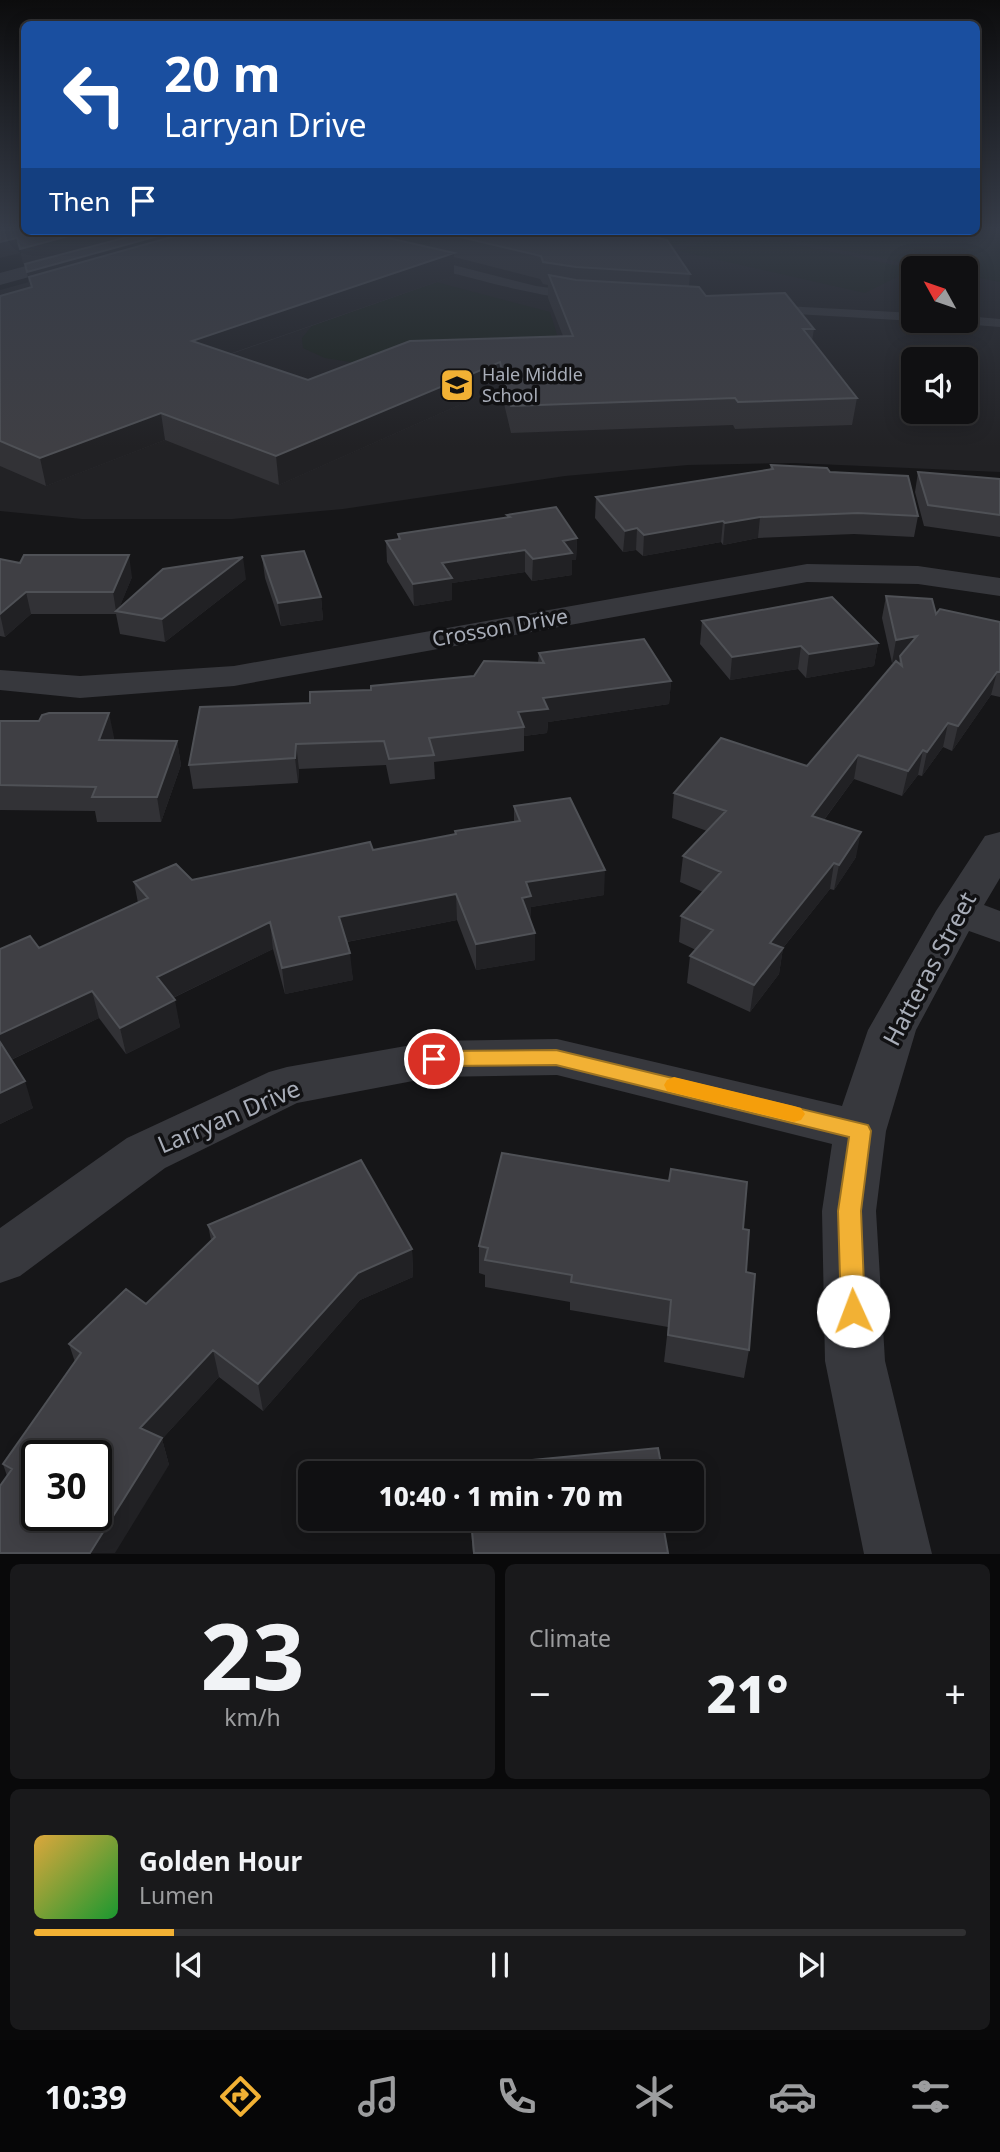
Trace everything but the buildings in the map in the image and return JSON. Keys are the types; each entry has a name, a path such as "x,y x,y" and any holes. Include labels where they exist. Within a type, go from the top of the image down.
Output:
{"street":[{"name":"Crosson Drive","path":"0,680 80,687 234,676 807,573 918,575 1000,587"},
{"name":"Hatteras Street","path":"898,1553 855,1361 849,1211 860,1131 892,1030 979,919 1000,845"},
{"name":"Larryan Drive","path":"0,1259 146,1153 287,1086 434,1059 556,1057 860,1131"}],"lane":[{"path":"749,308 901,316"},
{"path":"978,321 1000,323"}],"shaded area":[{"name":"Hale Middle School","path":"0,303 901,303 901,333 978,333 978,303 1000,303 1000,472 794,463 688,465 565,476 343,509 232,519 82,519 0,511"},
{"path":"378,303 514,303 550,312 565,361 357,363 325,358 303,348 302,338 312,326"}],"slow traffic":[{"path":"674,1085 794,1114"}],"place":[{"name":"Hale Middle School","path":"457,385"}],"route":[{"path":"434,1059 556,1057 860,1131 849,1211 853,1311"}]}
